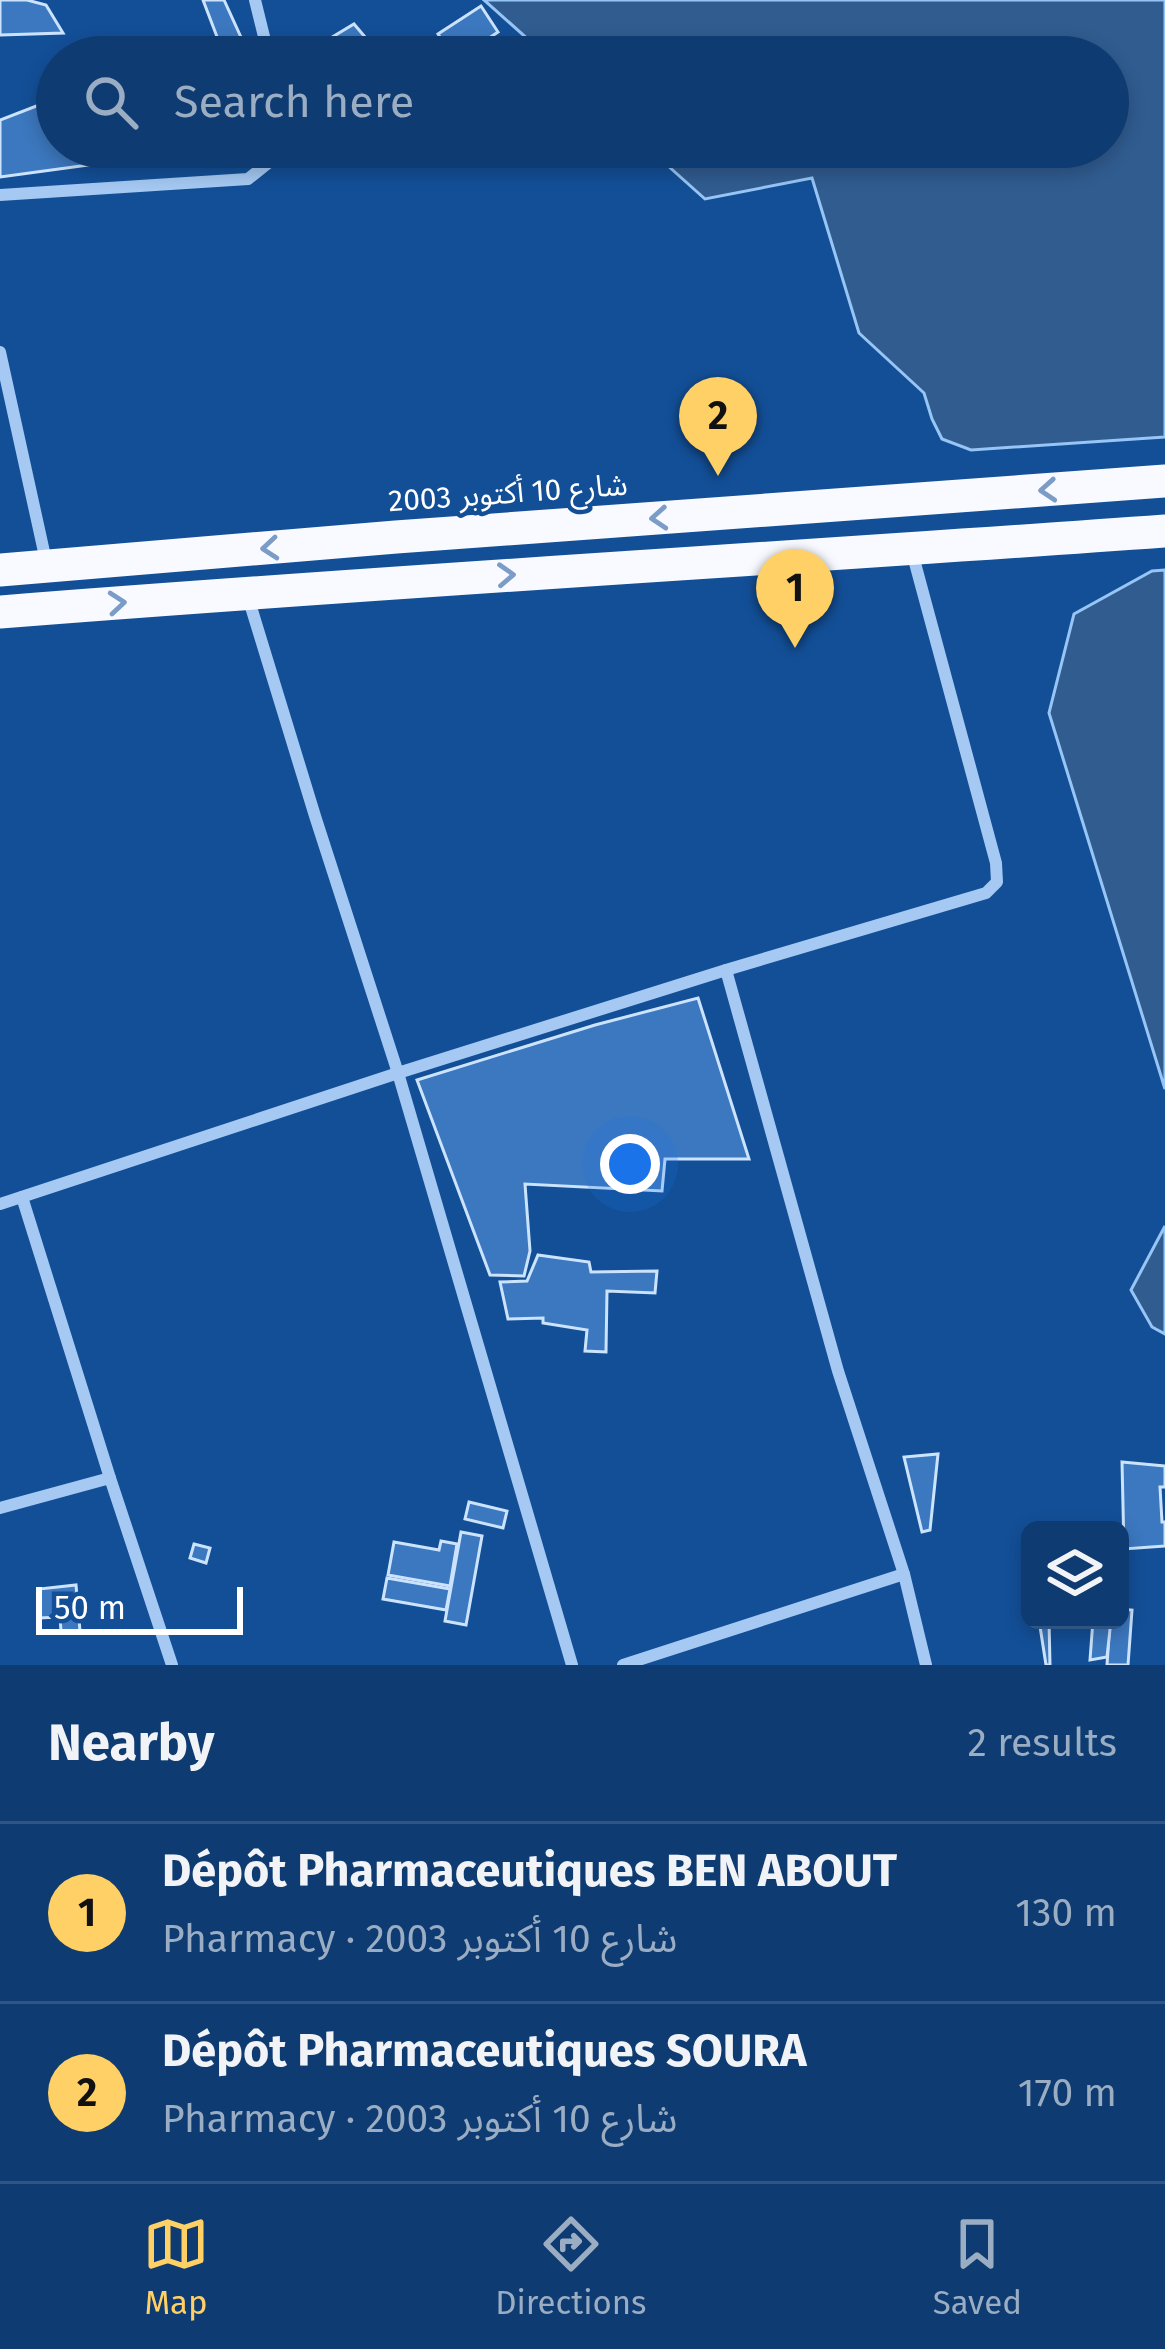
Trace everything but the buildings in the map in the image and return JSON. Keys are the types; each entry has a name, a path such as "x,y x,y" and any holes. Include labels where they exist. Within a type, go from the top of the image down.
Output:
{"highway":[{"name":"شارع 10 أكتوبر 2003","path":"0,570 1165,482"},
{"path":"0,612 1165,531"}],"street":[{"path":"255,0 264,36"},
{"path":"0,196 248,179 262,168"},
{"path":"0,352 47,567"},
{"path":"0,1204 398,1073 986,893 997,882 996,863 911,550"},
{"path":"247,592 398,1073 572,1665"},
{"path":"726,970 838,1371 904,1574 926,1665"},
{"path":"22,1197 172,1665"},
{"path":"0,1508 110,1478"},
{"path":"623,1665 904,1574"}],"water":[{"path":"484,0 1165,0 1165,437 971,450 942,439 924,393 859,333 812,178 705,199 670,168 1129,168 1129,36 524,36"},
{"path":"1165,570 1165,1089 1049,713 1074,614 1152,571"},
{"path":"1165,1226 1165,1334 1152,1327 1131,1290"}],"place":[{"name":"Dépôt Pharmaceutiques SOURA","path":"718,476"},
{"name":"Dépôt Pharmaceutiques BEN ABOUT","path":"795,648"}]}
